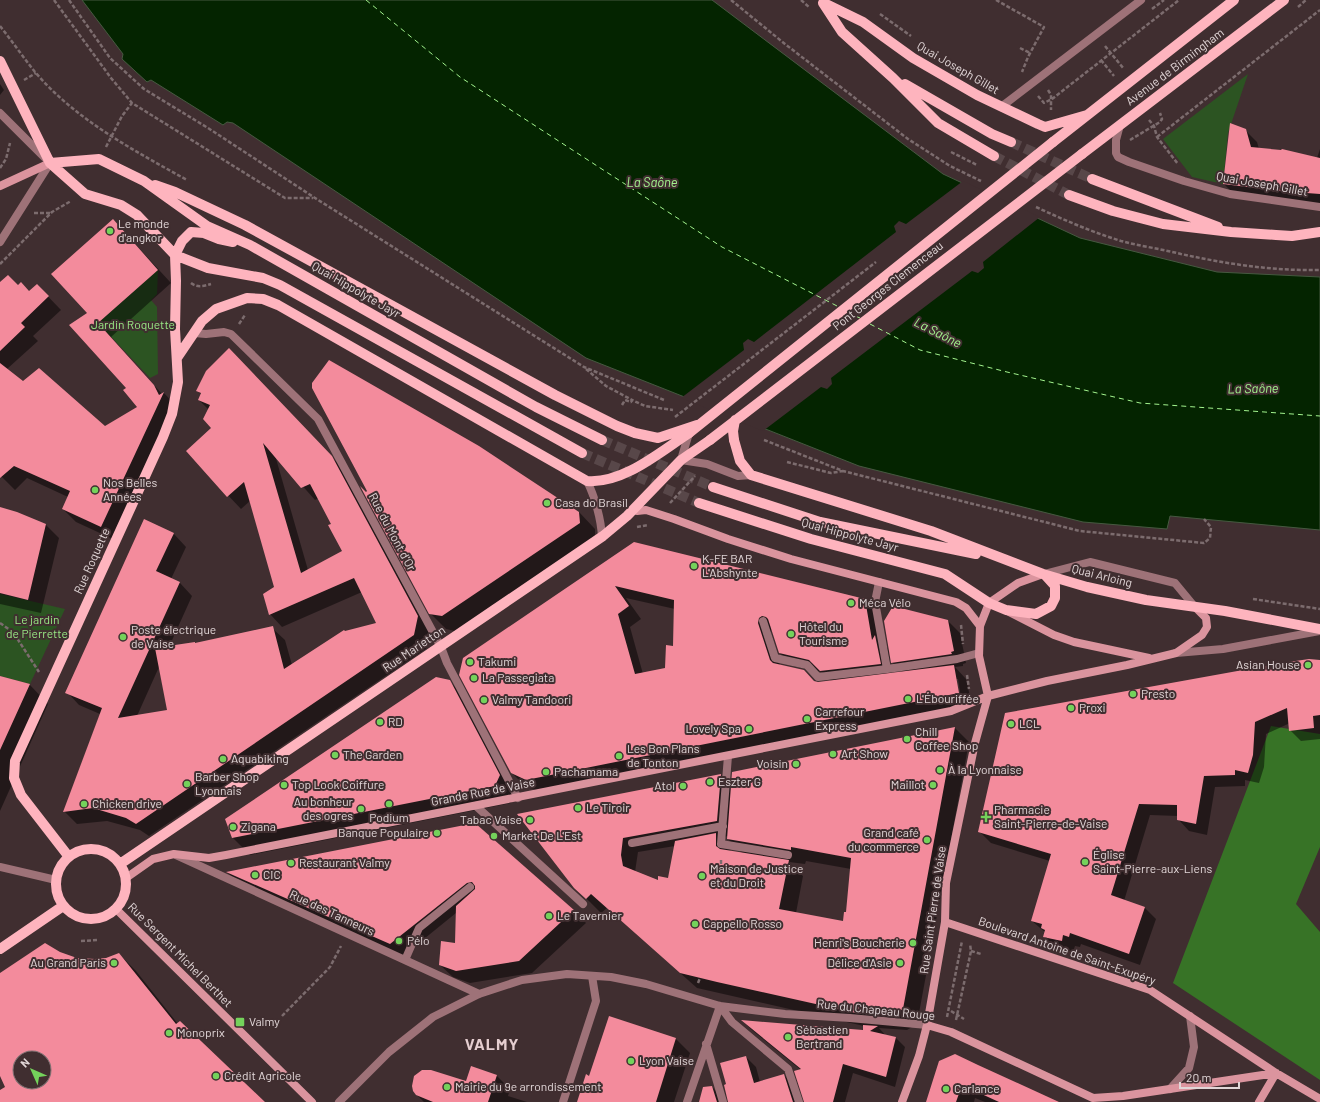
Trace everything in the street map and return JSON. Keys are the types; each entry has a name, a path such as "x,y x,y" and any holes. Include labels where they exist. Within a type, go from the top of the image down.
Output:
{"main road":[{"name":"Avenue de Birmingham","path":"1052,142 1234,0"},
{"name":"Avenue de Birmingham","path":"1082,154 1284,0"},
{"name":"Quai Joseph Gillet","path":"823,1 863,22 913,58 977,96 1045,127 1087,115"},
{"name":"Quai Joseph Gillet","path":"823,1 842,32 893,78 938,122 994,156"},
{"path":"0,61 18,83 50,163 85,194 121,204 136,215 175,255 208,268 263,278 280,285 582,453"},
{"name":"Quai Joseph Gillet","path":"893,78 992,134 1011,142"},
{"name":"Pont Georges Clemenceau","path":"586,481 605,481 624,473 655,456 697,425 1052,142"},
{"name":"Pont Georges Clemenceau","path":"710,440 1082,154"},
{"name":"Quai Hippolyte Jayr","path":"50,163 99,159 144,181 207,226 250,244 536,407 602,440"},
{"path":"1092,178 1231,232"},
{"path":"144,181 175,192 245,225 555,395 617,426 635,433 658,438 687,431"},
{"path":"1069,195 1113,211 1163,224 1231,232 1292,236 1320,232"},
{"path":"175,255 182,241 191,232 204,233 219,239 250,244"},
{"name":"Rue Roquette","path":"69,857 21,795 14,778 15,761 163,437 172,414 178,382 175,329 175,255"},
{"path":"177,358 202,321 216,309 242,299 263,299 278,305 586,481"},
{"path":"735,420 733,431 736,450 740,461 751,475 931,531 1006,560"},
{"name":"Rue Marietton","path":"120,864 602,537 627,516 681,460 710,440"},
{"name":"Quai Hippolyte Jayr","path":"712,487 820,522 1006,560"},
{"name":"Quai Hippolyte Jayr","path":"699,503 811,539 945,574 989,603 1006,610 1036,614 1050,606 1054,598 1055,586 1043,574"},
{"name":"Quai Arloing","path":"1006,560 1043,574 1102,591 1146,600 1194,606 1320,630"},
{"path":"96,849 114,857 120,864 126,878 126,889 122,900 116,909 106,916 95,919 83,918 72,914 63,906 56,890 56,880 62,864 69,857 82,850 96,849"},
{"path":"0,949 63,906"}],"street":[{"path":"1001,107 1142,0"},
{"path":"0,113 50,163"},
{"name":"Quai Joseph Gillet","path":"1120,125 1116,140 1116,153 1118,157 1184,181 1230,194 1320,207"},
{"path":"0,186 50,163"},
{"path":"0,242 50,163"},
{"name":"Rue du Mont d'Or","path":"194,333 206,334 224,332 231,334 318,419 441,647 447,664 518,798"},
{"path":"687,431 681,460 707,464 738,476 751,475"},
{"path":"586,481 591,490 600,521 602,537"},
{"path":"634,508 638,511 646,510 665,516 728,539 791,559 956,602 966,608 980,626"},
{"path":"988,696 979,653 980,626 989,603 1018,583 1043,574 1090,562 1175,583 1194,606"},
{"path":"879,582 875,602 887,669"},
{"name":"Quai Arloing","path":"1176,653 1202,635 1206,627 1206,618 1194,606"},
{"path":"1006,610 1042,629 1074,642 1152,659"},
{"path":"763,621 775,658 807,665 818,677 965,658 979,653"},
{"name":"Quai Arloing","path":"988,696 1047,681 1127,665 1176,653 1223,649 1320,630"},
{"name":"Grande Rue de Vaise","path":"126,878 153,860 174,854 209,858 951,712 988,696"},
{"name":"Rue Saint Pierre de Vaise","path":"902,1102 919,1056 928,1021 945,922 945,902 948,876 975,743 988,696"},
{"path":"728,756 721,844 788,855"},
{"path":"476,806 583,904"},
{"path":"632,843 723,826"},
{"name":"Rue des Tanneurs","path":"174,854 479,994"},
{"path":"0,867 56,880"},
{"path":"405,960 419,928 470,887"},
{"name":"Rue Sergent Michel Berthet","path":"116,909 312,1102"},
{"name":"Boulevard Antoine de Saint-Exupéry","path":"945,922 1150,990 1276,1073 1320,1100"},
{"name":"Rue du Chapeau Rouge","path":"339,1102 389,1052 433,1017 479,994 522,980 567,974 611,977 646,984 720,1006 785,1014 928,1021 1096,1100"},
{"path":"563,1102 596,1000 592,976"},
{"path":"687,1102 720,1006"},
{"path":"720,1006 732,1022 788,1069 799,1102"},
{"path":"1170,1089 1189,1068 1194,1047 1190,1016"},
{"path":"706,1044 723,1102"},
{"path":"1096,1100 1276,1073"},
{"path":"1259,1102 1276,1073"}],"path":[{"path":"54,0 111,78 132,103 285,198 315,198"},
{"path":"69,0 110,58 144,89 208,128 315,198 584,367 606,386 645,406 673,410"},
{"path":"996,0 1044,27 1022,72"},
{"path":"1035,93 1044,103 1052,99 1179,0"},
{"path":"1157,137 1320,10"},
{"name":"Quai Joseph Gillet","path":"879,14 884,16 915,39"},
{"path":"0,26 36,73 68,104 111,137 122,116 132,103"},
{"path":"1020,48 1030,53"},
{"path":"1101,60 1111,73"},
{"path":"18,83 36,73"},
{"name":"Quai Joseph Gillet","path":"1014,97 1027,103 1048,90 1052,95 1052,99"},
{"path":"1051,114 1052,99"},
{"path":"1148,120 1154,126 1157,137 1186,175 1184,181"},
{"path":"0,168 6,159 11,140"},
{"path":"951,152 970,162"},
{"path":"979,182 986,177"},
{"path":"0,264 52,212 85,194"},
{"path":"675,417 879,260"},
{"path":"187,281 194,286 204,286 216,283"},
{"path":"237,329 247,310"},
{"path":"584,367 664,400"},
{"path":"622,405 625,400 631,402 632,400"},
{"path":"764,440 843,471 1080,531 1204,543 1210,538 1211,527 1204,519"},
{"path":"786,462 830,473 843,471"},
{"path":"665,516 671,502 707,464"},
{"path":"1246,598 1320,608"},
{"path":"961,622 970,697 968,704"},
{"path":"0,623 13,632 41,676"},
{"path":"282,1016 330,967 348,934"},
{"path":"81,941 100,940"},
{"path":"928,1021 946,1019 962,941"},
{"path":"954,1024 971,951 970,943"},
{"path":"971,951 981,954"},
{"path":"698,983 700,978"},
{"path":"951,1011 964,1019"},
{"path":"270,1026 275,1022"}],"green space":[{"path":"1248,74 1228,133 1223,184 1192,177 1163,139"},
{"name":"Jardin Roquette","path":"158,270 157,294 151,300 157,307 158,374 150,378 98,323"},
{"name":"Le jardin de Pierrette","path":"0,594 65,609 30,684 0,676"},
{"path":"1271,726 1320,734 1320,847 1296,904 1320,932 1320,1080 1173,983"}],"water":[{"name":"La Saône","path":"82,0 712,0 943,174 1080,238 1217,272 1320,277 1320,530 1170,516 1167,529 1083,522 859,466 586,358 233,123 227,122 223,125 151,80 147,82 122,59 123,54"}],"pier":[{"path":"963,181 1040,217 983,262 984,268 978,273 972,271 831,378 832,384 827,389 821,387 763,431 681,398 744,350 743,343 748,339 754,342 896,232 894,226 899,221 906,224"}],"building":[{"path":"1230,123 1246,129 1251,147 1282,149 1320,158 1320,194 1223,184"},
{"path":"113,219 158,270 98,323 154,385 159,395 164,392 101,527 62,509 70,491 14,466 0,478 0,363 23,381 39,368 105,426 137,407 123,390 126,388 69,325 87,313 51,274"},
{"path":"8,275 18,285 21,282 29,291 37,284 49,296 21,323 25,327 0,351 0,282"},
{"path":"229,348 332,456 418,616 414,635 136,824 126,818 93,808 63,812 102,708 65,693 144,519 174,533 156,571 180,582 118,718 167,710 155,648 195,643 273,626 284,669 344,630 376,623 354,578 269,615 263,594 274,587 244,482 227,497 186,451 211,428 203,419 210,405 198,400 201,393 196,391 206,371","holes":["263,443 301,488 310,484 331,524 328,525 342,551 301,573"]},
{"path":"329,360 479,446 579,512 580,523 442,616 429,614 360,486 366,492 367,491 312,388 312,383"},
{"path":"0,507 17,512 46,524 28,600 0,593"},
{"path":"634,542 865,599 872,640 875,635 881,664 820,671 809,660 779,653 768,619 762,616 759,618 758,623 770,660 773,663 804,670 814,681 818,682 954,665 959,693 526,780 511,773 459,675 463,658","holes":["615,586 674,600 673,646 666,645 665,668 635,674 618,614 629,606"]},
{"path":"893,606 948,620 954,651 951,652 952,654 891,663 884,621"},
{"path":"1309,659 1320,660 1320,715 1313,716 1314,728 1289,731 1287,708 1255,722 1253,755 1248,773 1235,770 1235,775 1204,776 1196,824 1177,820 1177,805 1139,804 1111,895 1145,907 1129,954 1070,933 1069,937 1063,935 1062,941 1043,937 1045,930 1041,928 1042,924 1031,921 1051,854 978,832 1005,713"},
{"path":"0,676 30,684 0,750"},
{"path":"436,677 450,680 500,775 495,786 232,838 225,819"},
{"path":"955,727 903,1009 892,1016 856,1013 680,973 591,894 586,899 574,888 517,814 721,774 717,821 623,838 621,855 623,866 658,880 658,876 668,878 675,841 716,833 716,846 720,849 789,860 779,909 843,921 844,912 846,912 851,858 791,847 791,850 727,839 732,772"},
{"path":"475,823 574,910 519,961 456,971 439,965 441,941 455,943 456,906 475,889 472,882 467,883 390,944 226,872"},
{"path":"45,943 60,952 77,958 106,958 119,953 176,1024 180,1021 265,1102 0,1102 0,1090 5,1087 0,1076 0,973"},
{"name":"Lyon Vaise","path":"609,1016 676,1038 656,1102 577,1102 586,1074 589,1076"},
{"path":"741,1020 863,1030 863,1025 878,1026 870,1031 896,1037 886,1077 843,1064 833,1102 804,1102 794,1071 801,1069"},
{"path":"955,1054 1059,1102 999,1102 962,1085 956,1102 926,1102 939,1061"},
{"path":"746,1056 754,1083 784,1074 793,1102 728,1102 724,1085 726,1084 720,1063"},
{"name":"Mairie du 9e arrondissement","path":"471,1066 497,1075 488,1102 433,1102 416,1095 413,1091 412,1086 414,1076 422,1070 431,1070 466,1081"},
{"path":"712,1086 717,1102 699,1102 703,1087"}],"ferry route":[{"path":"366,0 460,77 722,247 839,307"},
{"path":"848,313 860,318"},
{"path":"870,324 920,350 1140,403 1320,416"}],"tunnel":[{"path":"1011,142 1092,179"},
{"path":"994,156 1069,195"},
{"path":"602,440 713,487"},
{"path":"582,453 699,503"}],"place":[{"name":"Le monde d'angkor","path":"110,231"},
{"name":"Nos Belles Années","path":"95,490"},
{"name":"Casa do Brasil","path":"547,503"},
{"name":"K-FE BAR L'Abshynte","path":"694,566"},
{"name":"Méca Vélo","path":"851,603"},
{"name":"Hôtel du Tourisme","path":"791,634"},
{"name":"Poste électrique de Vaise","path":"123,637"},
{"name":"Takumi","path":"470,662"},
{"name":"Asian House","path":"1308,665"},
{"name":"La Passegiata","path":"474,678"},
{"name":"Presto","path":"1133,694"},
{"name":"L'Ébouriffée","path":"908,699"},
{"name":"Valmy Tandoori","path":"484,700"},
{"name":"Proxi","path":"1071,708"},
{"name":"Carrefour Express","path":"807,719"},
{"name":"RD","path":"380,722"},
{"name":"LCL","path":"1011,724"},
{"name":"Lovely Spa","path":"749,729"},
{"name":"Chill Coffee Shop","path":"907,739"},
{"name":"Art Show","path":"833,754"},
{"name":"The Garden","path":"335,755"},
{"name":"Les Bon Plans de Tonton","path":"619,756"},
{"name":"Aquabiking","path":"223,759"},
{"name":"Voisin","path":"796,764"},
{"name":"À la Lyonnaise","path":"940,770"},
{"name":"Pachamama","path":"546,772"},
{"name":"Eszter G","path":"710,782"},
{"name":"Barber Shop Lyonnais","path":"187,784"},
{"name":"Top Look Coiffure","path":"284,785"},
{"name":"Maillot","path":"933,785"},
{"name":"Atol","path":"683,786"},
{"name":"Chicken drive","path":"84,804"},
{"name":"Podium","path":"389,804"},
{"name":"Le Tiroir","path":"578,808"},
{"name":"Au bonheur des ogres","path":"361,809"},
{"name":"Pharmacie Saint-Pierre-de-Vaise","path":"986,817"},
{"name":"Tabac Vaise","path":"530,820"},
{"name":"Zigana","path":"233,827"},
{"name":"Banque Populaire","path":"437,833"},
{"name":"Market De L'Est","path":"494,836"},
{"name":"Grand café du commerce","path":"927,840"},
{"name":"Église Saint-Pierre-aux-Liens","path":"1085,862"},
{"name":"Restaurant Valmy","path":"291,863"},
{"name":"CIC","path":"255,875"},
{"name":"Maison de Justice et du Droit","path":"702,876"},
{"name":"Le Tavernier","path":"549,916"},
{"name":"Cappello Rosso","path":"695,924"},
{"name":"Pélo","path":"399,941"},
{"name":"Henri's Boucherie","path":"913,943"},
{"name":"Au Grand Paris","path":"114,963"},
{"name":"Délice d'Asie","path":"900,963"},
{"name":"Valmy","path":"240,1022"},
{"name":"Monoprix","path":"169,1033"},
{"name":"Sébastien Bertrand","path":"788,1037"},
{"name":"Lyon Vaise","path":"631,1061"},
{"name":"Crédit Agricole","path":"216,1076"},
{"name":"Mairie du 9e arrondissement","path":"447,1087"},
{"name":"Carlance","path":"946,1089"}],"district":[{"name":"VALMY","path":"492,1044"}]}
